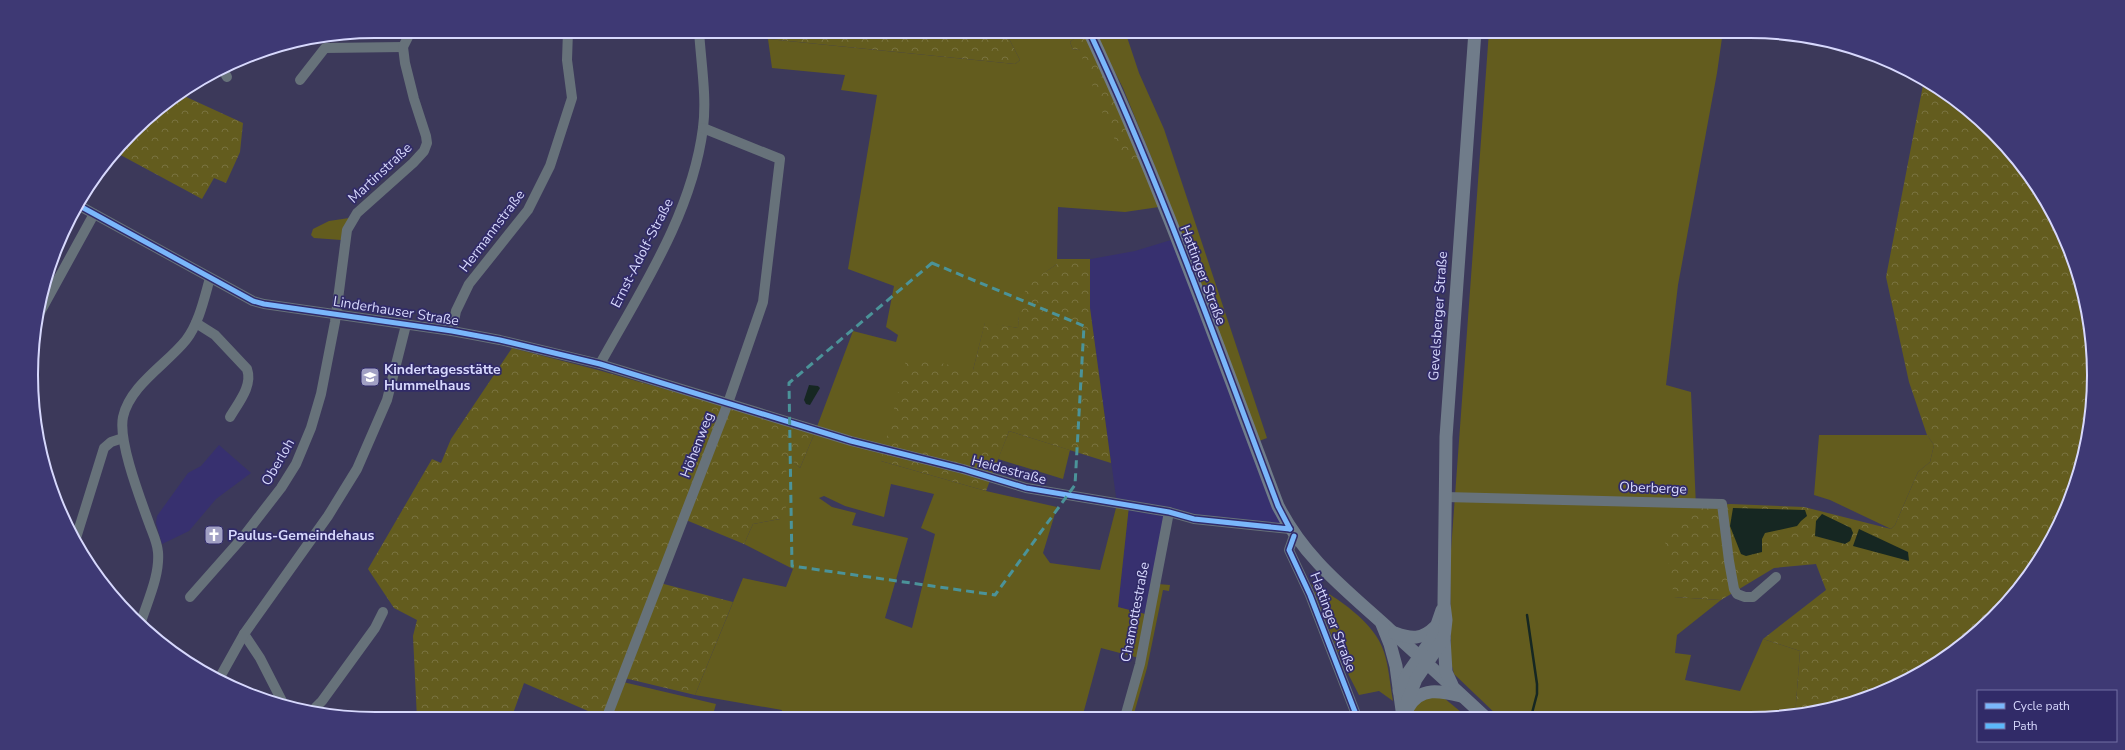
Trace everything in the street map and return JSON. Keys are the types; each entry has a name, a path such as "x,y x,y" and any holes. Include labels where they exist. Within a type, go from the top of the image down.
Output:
{"main road":[{"name":"Hattinger Straße","path":"1092,38 1145,158 1278,506 1292,532 1314,560 1480,712"},
{"name":"Gevelsberger Straße","path":"1400,691 1408,673 1444,638 1446,620 1444,604 1445,497 1449,392 1474,38"},
{"name":"Gevelsberger Straße","path":"1405,712 1414,684 1438,624 1444,604"},
{"path":"1380,621 1390,644 1403,712"},
{"path":"1392,631 1413,638 1422,637 1430,633 1438,624"},
{"path":"1444,638 1446,672 1458,692"},
{"path":"1406,712 1411,702 1425,692 1458,692"}],"street":[{"path":"300,80 325,48 403,47 408,38"},
{"name":"Hermannstraße","path":"452,331 456,311 469,284 528,210 550,166 572,98 567,60 568,38"},
{"name":"Ernst-Adolf-Straße","path":"600,364 674,226 691,181 703,128 704,106 699,38"},
{"name":"Martinstraße","path":"335,314 348,230 356,213 413,163 424,150 427,143 408,81 403,47"},
{"name":"Höhenweg","path":"608,712 728,402 763,302 780,159 703,128"},
{"name":"Linderhauser Straße","path":"82,207 254,301 452,331 500,340 600,364 728,402"},
{"path":"46,302 94,214"},
{"path":"142,618 155,576 158,554 123,438 123,417 132,398 187,339 196,323 210,278"},
{"name":"Oberloh","path":"190,597 243,537 281,488 296,464 311,428 319,401 335,314"},
{"path":"196,323 215,335 247,369 249,376 244,392 230,417"},
{"path":"221,675 244,634 332,509 357,469 387,400 406,325"},
{"name":"Heidestraße","path":"728,402 850,441 963,469 1026,488 1169,512 1194,519 1292,532"},
{"path":"78,533 104,448 111,442 123,438"},
{"name":"Oberberge","path":"1445,497 1722,504 1729,561 1734,589 1737,594 1745,597 1753,597 1776,577"},
{"name":"Chamottestraße","path":"1126,712 1140,664 1169,512"},
{"name":"Hattinger Straße","path":"1292,532 1289,550 1307,589 1355,712"},
{"path":"316,707 322,701 375,628 383,612"},
{"path":"244,634 260,658 281,699"}],"highlighted area":[{"path":"932,263 1084,326 1075,485 995,595 792,566 789,383"}],"shaded area":[{"path":"1171,240 1281,523 1281,528 1169,512 1149,615 1118,607 1129,506 1117,504 1090,308 1090,260 1057,259 1091,259 1135,251"},
{"path":"809,385 818,386 820,388 810,405 806,404 804,400"},
{"path":"219,445 251,473 216,499 189,531 162,544 156,523 157,516 188,473 201,466"},
{"path":"1733,508 1805,510 1807,516 1797,526 1765,533 1762,539 1762,552 1746,556 1741,554 1730,526"},
{"path":"1822,514 1851,528 1853,533 1850,541 1845,544 1815,536 1816,521"},
{"path":"1859,529 1908,552 1909,561 1853,546"}],"green space":[{"path":"1009,38 1075,38 1070,42 1073,50 1079,49 1141,163 1159,207 1125,212 1058,207 1057,264 1039,277 1028,290 1021,306 1018,328 985,323 973,370 881,461 986,491 1057,507 1043,553 1050,563 1100,570 1117,504 1129,506 1118,607 1149,615 1139,658 1101,648 1084,712 782,712 782,710 695,695 743,578 786,587 793,569 744,544 753,524 780,519 783,453 800,468 853,331 896,342 898,335 886,327 894,286 848,269 877,95 841,90 845,75 772,68 768,39 1015,64 1020,60","holes":["891,484 934,494 921,528 935,534 912,628 885,618 908,538 852,525 856,513 832,507 819,498 824,496 845,506 884,517"]},
{"path":"1009,38 1020,60 1015,64 769,39"},
{"path":"1075,38 1086,38 1104,75 1141,163 1129,166 1107,125 1079,49 1073,50 1070,42"},
{"path":"1098,38 1127,38 1139,73 1164,129 1267,438 1259,441 1152,159 1123,88"},
{"path":"1488,38 1722,38 1717,73 1678,285 1666,385 1691,392 1696,507 1674,597 1721,600 1677,635 1675,653 1691,655 1685,680 1740,691 1763,639 1800,651 1796,709 1750,712 1494,712 1454,674 1451,662 1450,564"},
{"path":"1923,86 1955,108 1972,122 2003,153 2030,188 2042,207 2061,246 2076,288 2084,331 2087,375 2081,441 2069,483 2042,544 2017,580 1988,613 1955,642 1937,655 1899,677 1837,701 1796,709 1800,651 1763,639 1826,590 1816,564 1774,568 1721,600 1674,597 1665,541 1696,507 1730,504 1804,507 1891,529 1895,525 1918,472 1930,462 1934,445 1927,435 1909,382 1886,277"},
{"path":"186,97 243,123 240,152 226,183 214,178 202,199 120,155 153,122"},
{"path":"349,218 343,229 341,240 314,238 311,235 313,229 329,221"},
{"path":"1057,259 1090,259 1090,308 1111,463 1009,431 986,491 881,461 907,356 973,370 985,322 1018,328 1020,305 1026,290 1037,278 1057,264"},
{"path":"512,348 598,370 815,432 800,468 784,454 790,500 780,519 753,524 744,544 686,520 660,583 733,602 695,695 620,677 606,712 590,712 524,683 514,712 417,712 413,636 417,620 394,608 368,569 432,459 441,463 451,439"},
{"path":"1009,431 1070,450 1063,479 998,459"},
{"path":"1819,435 1927,435 1934,445 1930,462 1918,472 1895,525 1891,529 1830,500 1814,495"},
{"path":"1311,583 1354,612 1364,621 1379,641 1386,658 1393,701 1379,691 1359,695 1342,662"},
{"path":"1158,584 1170,585 1169,591 1163,590 1147,668 1134,712 1129,712"},
{"path":"623,682 716,704 714,712 611,712"},
{"path":"1423,697 1444,698 1461,712 1410,712 1412,706"}],"waterway":[{"path":"1527,615 1537,684 1537,694 1532,712"}],"cycle path":[{"path":"1092,38 1165,207 1278,506 1290,529"},
{"path":"82,207 253,301 264,304 452,331 500,340 600,364 851,441 963,469 1026,488 1169,512 1194,519 1290,529"},
{"path":"1294,536 1289,550 1310,595 1355,712"}],"place":[{"name":"Kindertagesstätte Hummelhaus","path":"370,377"},
{"name":"Paulus-Gemeindehaus","path":"214,535"}]}
